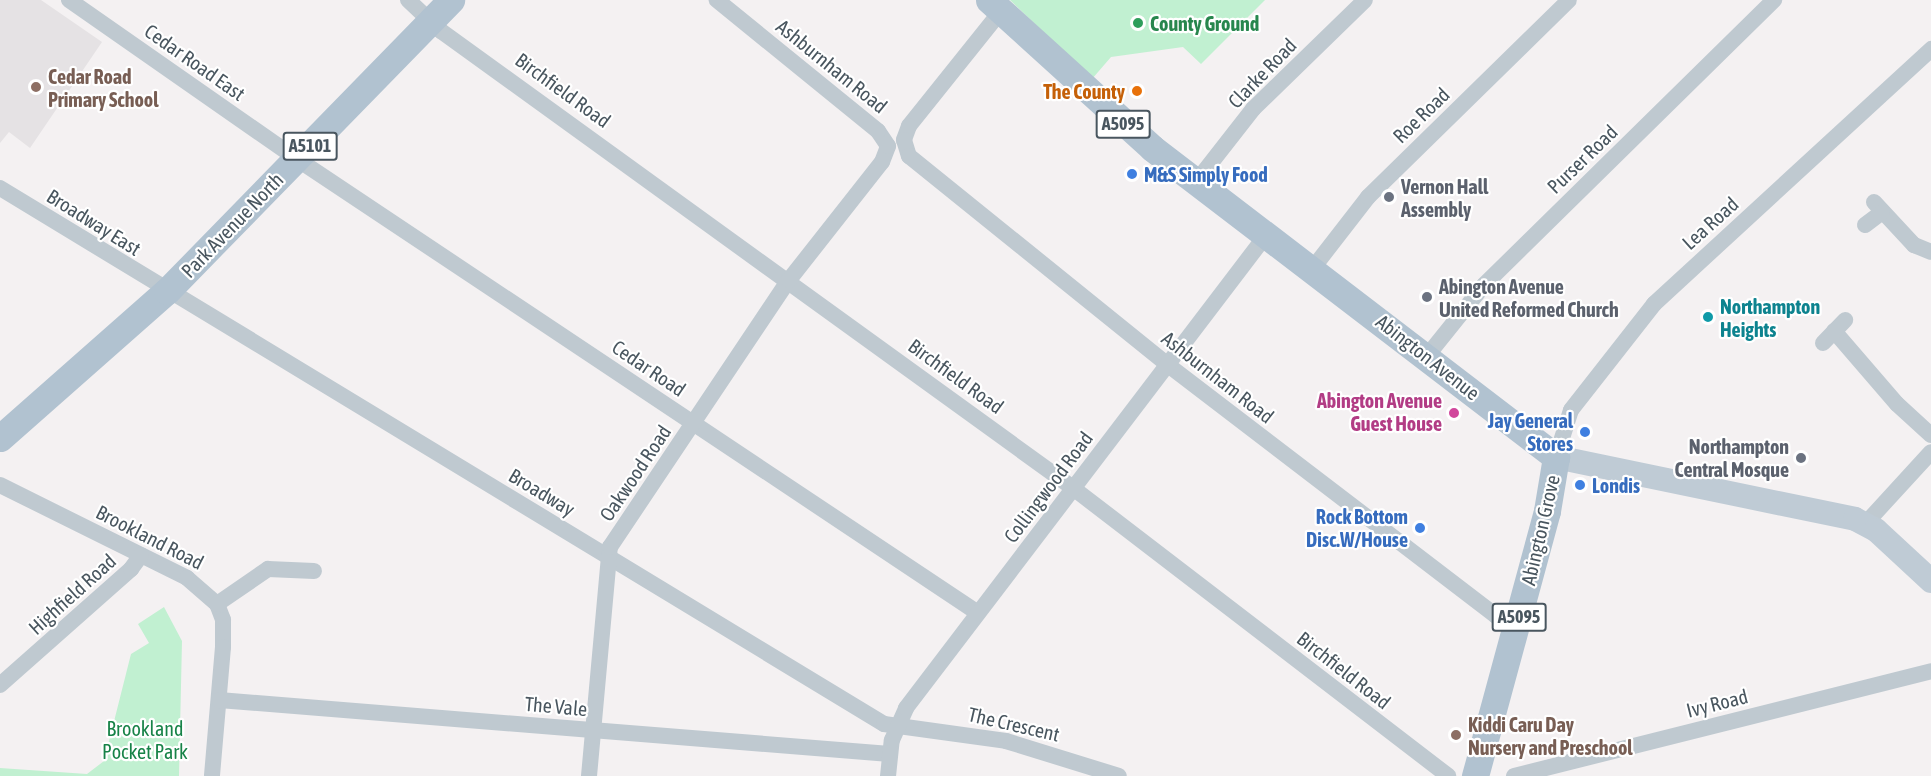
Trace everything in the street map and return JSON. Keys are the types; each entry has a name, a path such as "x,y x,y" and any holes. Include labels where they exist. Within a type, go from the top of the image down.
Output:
{"main road":[{"name":"Park Avenue North","path":"0,438 167,291 451,0"},
{"name":"Abington Avenue","path":"995,6 1118,120 1556,457 1843,515 1866,523 1931,581"},
{"name":"Abington Grove","path":"1475,776 1547,511 1556,457"}],"street":[{"name":"Cedar Road East","path":"69,0 297,159"},
{"name":"Birchfield Road","path":"408,0 433,20 441,31 789,280 1073,488 1448,776"},
{"name":"Ashburnham Road","path":"717,0 1168,365 1496,616 1516,626"},
{"name":"Clarke Road","path":"1196,182 1253,109 1365,0"},
{"name":"Roe Road","path":"1312,268 1368,197 1569,0"},
{"name":"Purser Road","path":"1427,356 1484,285 1774,0"},
{"name":"Oakwood Road","path":"589,776 607,555 789,280 882,162 897,147 909,126 995,6"},
{"name":"Lea Road","path":"1556,457 1571,410 1654,304 1931,49"},
{"name":"Cedar Road","path":"297,159 978,613"},
{"name":"Broadway East","path":"0,188 167,291"},
{"path":"1865,225 1878,207 1914,245 1931,252"},
{"name":"Collingwood Road","path":"888,776 896,728 906,708 1267,234"},
{"name":"Broadway","path":"167,291 896,728"},
{"path":"1834,331 1897,404 1931,435"},
{"path":"1866,523 1931,452"},
{"name":"Brookland Road","path":"0,485 202,587 217,604"},
{"name":"Highfield Road","path":"0,685 131,569 141,555"},
{"path":"212,776 223,631 217,604 268,569 314,571"},
{"name":"Ivy Road","path":"1514,776 1931,671"},
{"name":"The Vale","path":"219,700 890,754"},
{"name":"The Crescent","path":"896,728 954,732 1006,741 1119,776"}],"shaded area":[{"name":"Cedar Road Primary School","path":"0,0 41,0 102,42 30,148 9,132 0,143"}],"green space":[{"name":"County Ground","path":"1010,0 1265,0 1201,64 1183,47 1111,57 1092,79"},
{"name":"Brookland Pocket Park","path":"164,607 182,641 179,776 0,776 0,768 87,774 104,761 131,654 149,643 138,624"}],"place":[{"name":"County Ground","path":"1138,23"},
{"name":"Cedar Road Primary School","path":"36,87"},
{"name":"The County","path":"1137,91"},
{"name":"M&S Simply Food","path":"1132,174"},
{"name":"Vernon Hall Assembly","path":"1389,197"},
{"name":"Abington Avenue United Reformed Church","path":"1427,297"},
{"name":"Northampton Heights","path":"1708,317"},
{"name":"Abington Avenue Guest House","path":"1454,413"},
{"name":"Jay General Stores","path":"1585,432"},
{"name":"Northampton Central Mosque","path":"1801,458"},
{"name":"Londis","path":"1580,485"},
{"name":"Rock Bottom Disc.W/House","path":"1420,528"},
{"name":"Kiddi Caru Day Nursery and Preschool","path":"1456,735"}]}
